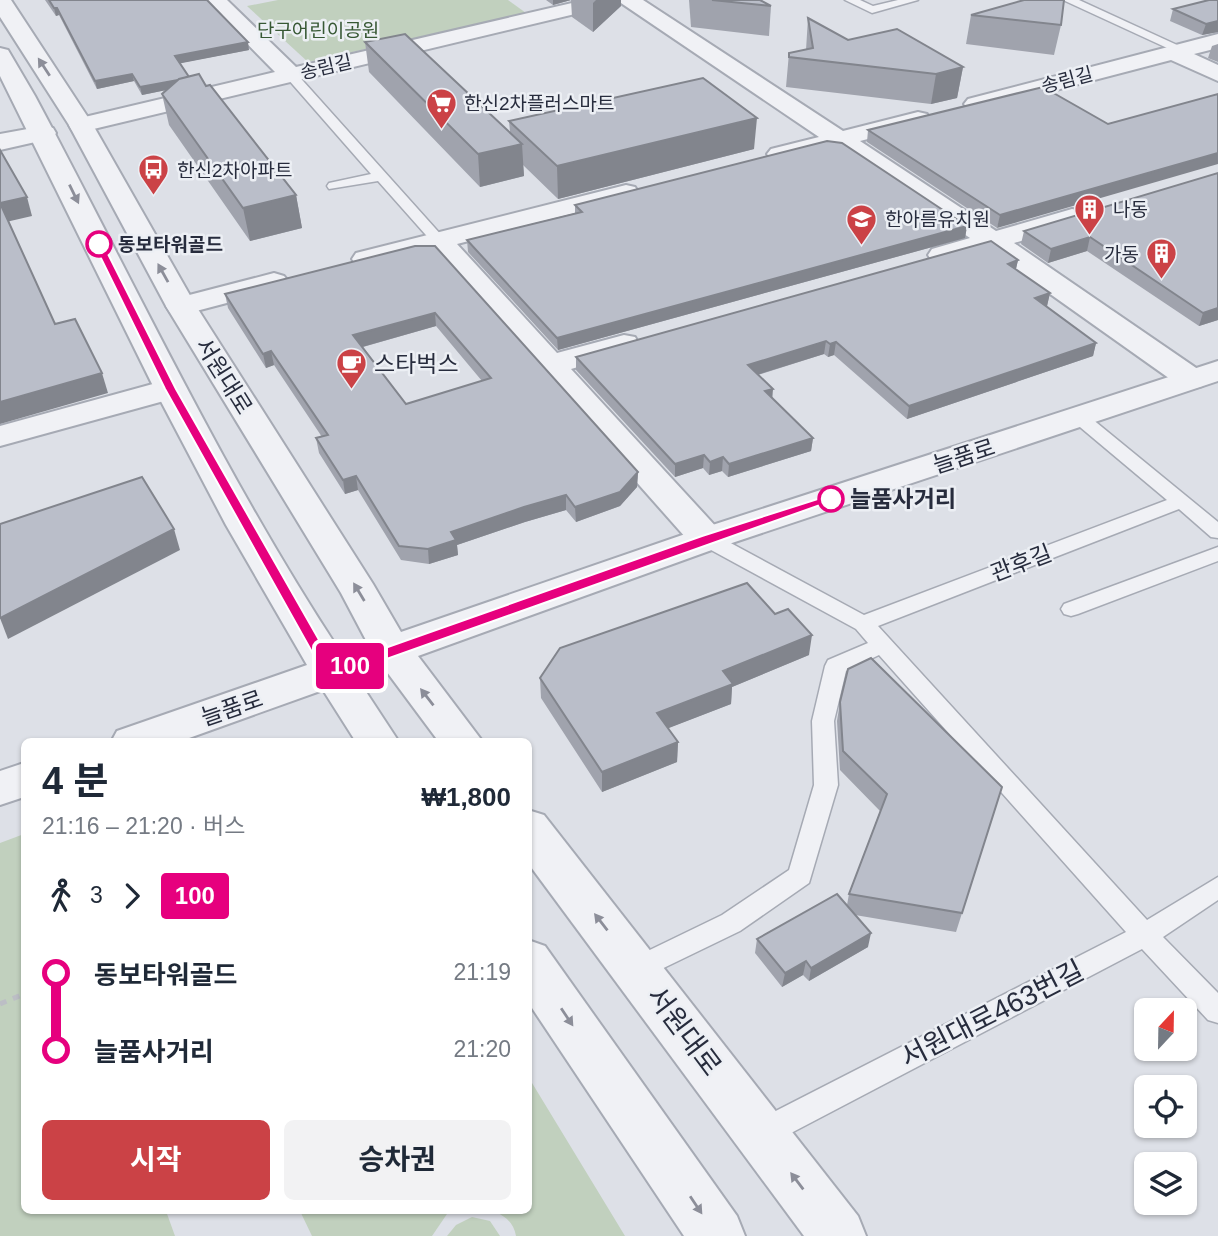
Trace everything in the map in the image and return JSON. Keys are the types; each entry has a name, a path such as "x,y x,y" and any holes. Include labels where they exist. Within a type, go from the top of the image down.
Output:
{"street":[{"name":"서원대로","path":"1,0 81,125 181,306 360,593 393,651 459,738"},
{"path":"218,3 247,0"},
{"name":"송림길","path":"0,142 612,0"},
{"path":"629,0 993,241 1205,375"},
{"path":"218,3 291,75"},
{"name":"송림길","path":"758,160 1218,41"},
{"path":"1178,51 1218,74"},
{"path":"0,55 44,133 171,389 331,673 375,738"},
{"path":"343,264 651,187"},
{"path":"913,263 1099,209"},
{"path":"438,240 707,539"},
{"path":"181,306 303,275"},
{"path":"549,365 657,335"},
{"name":"늘품로","path":"144,738 707,539 1205,375"},
{"path":"0,436 171,389"},
{"path":"0,788 21,780"},
{"name":"서원대로","path":"532,833 838,1236"},
{"path":"532,967 718,1236"}],"lane":[{"path":"851,0 872,10 912,0"},
{"path":"1069,0 1178,51"},
{"path":"291,75 438,240"},
{"path":"334,186 381,176"},
{"path":"1080,418 1218,532"},
{"name":"관후길","path":"863,624 1180,502"},
{"path":"707,539 863,624 1218,1012"},
{"path":"1070,609 1218,554"},
{"path":"636,969 731,923 800,876 826,785 823,721 836,666 882,645"},
{"name":"서원대로463번길","path":"762,1133 1145,935 1218,887"}],"path":[{"path":"0,1004 21,995"}],"green space":[{"name":"단구어린이공원","path":"278,0 508,0 526,13 308,62 247,6"},
{"path":"21,835 21,1214 167,1214 175,1236 0,1236 0,843"},
{"path":"532,1083 625,1236 516,1236 513,1227 500,1214 532,1214"},
{"path":"301,1214 447,1214 432,1236 312,1236"},
{"path":"472,1217 490,1221 500,1236 447,1236 456,1225"}],"building":[{"path":"49,0 207,0 248,42 175,56 189,77 178,80 140,87 132,74 95,81 57,8 54,8"},
{"path":"712,0 760,0 771,6"},
{"path":"1024,0 1064,0 1061,25 971,15"},
{"path":"1218,0 1218,21 1206,24 1173,9"},
{"path":"808,18 848,40 897,29 963,67 936,74 789,57 789,53 813,48"},
{"path":"405,34 522,144 478,154 365,42"},
{"path":"199,74 296,195 243,208 162,94 179,79"},
{"path":"703,78 757,118 557,166 509,121"},
{"path":"1043,87 1108,124 1218,94 1218,153 1000,215 868,130"},
{"path":"827,141 842,143 967,226 557,338 467,240 582,212 575,205"},
{"path":"0,150 27,197 0,203"},
{"path":"1218,173 1218,308 1203,313 1090,237 1051,249 1024,231"},
{"path":"0,203 55,324 75,319 102,373 0,402"},
{"path":"991,241 1018,260 1008,264 1050,293 1035,298 1096,343 909,406 836,342 830,344 826,341 748,365 773,389 765,391 813,438 729,464 723,457 710,462 704,455 675,464 576,357"},
{"path":"415,246 435,246 638,472 620,492 575,507 566,495 451,532 456,540 428,549 399,546 356,476 343,480 316,438 328,435 271,351 263,354 225,294","holes":["435,313 491,378 406,404 353,335"]},
{"path":"142,477 174,529 0,618 0,524"},
{"path":"747,583 775,614 788,609 812,635 723,671 733,684 657,713 678,742 602,772 540,678 560,648"},
{"path":"871,658 1002,787 962,913 849,894 887,794 843,751 840,702 848,669"},
{"path":"837,894 871,933 811,968 806,961 785,973 757,939"}],"bus line":[{"name":"100","path":"99,244 171,389 331,673 707,539 831,499"}],"place":[{"name":"한신2차플러스마트","path":"441,130"},
{"name":"한신2차아파트","path":"154,197"},
{"name":"나동","path":"1090,236"},
{"name":"동보타워골드","path":"99,244"},
{"name":"한아름유치원","path":"862,246"},
{"name":"가동","path":"1162,281"},
{"name":"스타벅스","path":"351,391"},
{"name":"늘품사거리","path":"831,499"}]}
